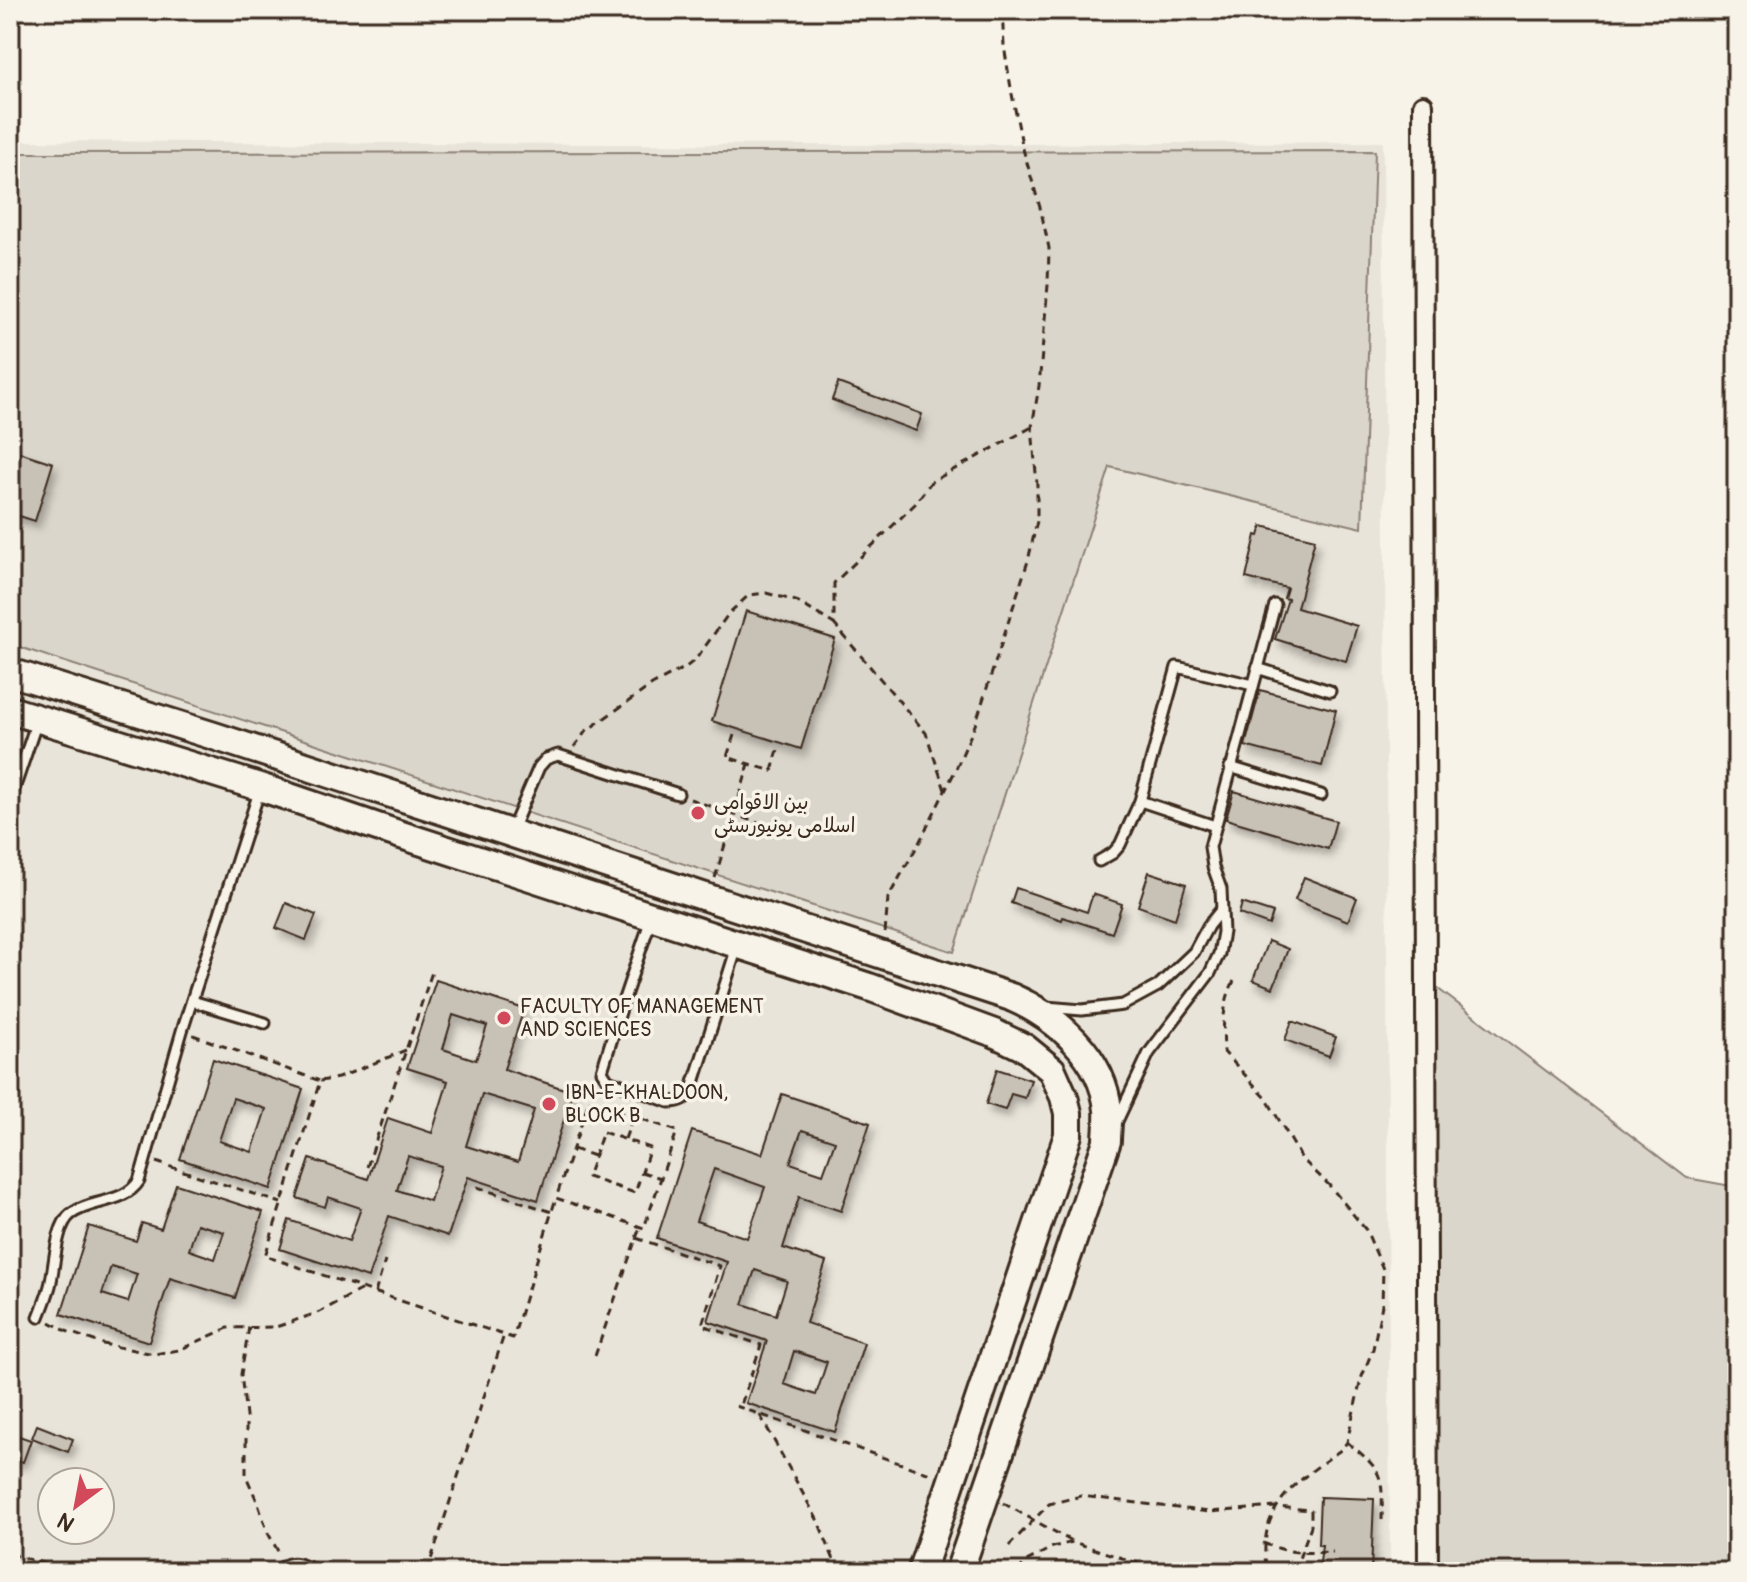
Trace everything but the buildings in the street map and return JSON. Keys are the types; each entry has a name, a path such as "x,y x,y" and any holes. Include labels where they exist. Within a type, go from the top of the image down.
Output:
{"street":[{"path":"1423,105 1428,1572"},
{"path":"10,672 511,832 1011,997 1033,1006 1050,1018 1084,1050 1103,1087 1108,1110 1107,1141 959,1572"},
{"path":"10,710 260,787 869,987 994,1033 1025,1048 1052,1070 1068,1113 1068,1135 921,1572"},
{"path":"392,832 402,798"},
{"path":"869,987 880,952"}],"lane":[{"path":"1107,1141 1149,1053 1210,973 1219,954 1223,932 1221,889 1210,847 1275,605"},
{"path":"1099,861 1120,845 1140,801 1177,667 1253,685"},
{"path":"1257,668 1330,691"},
{"path":"10,801 37,719"},
{"path":"511,832 539,767 546,759 558,755 678,794"},
{"path":"1230,767 1321,795"},
{"path":"39,1317 49,1289 64,1223 70,1215 93,1203 125,1195 139,1181 182,1031 260,787"},
{"path":"1140,801 1215,826"},
{"path":"1033,1006 1082,1010 1123,1005 1158,986 1194,952 1221,910"},
{"path":"652,917 603,1066 608,1080 669,1102 678,1102 688,1096 738,944"},
{"path":"192,1001 265,1023"},
{"path":"281,1568 292,1562 319,1572"}],"path":[{"path":"880,952 888,898 920,841 975,725 1028,561 1037,521 1032,427 1039,386 1049,248 1015,108 1004,46 1002,10"},
{"path":"834,624 834,583 915,504 931,482 1032,427"},
{"path":"568,757 586,731 696,659 729,613 749,595 766,593 796,601 834,624 926,733 945,790"},
{"path":"734,735 727,757 772,771 778,750"},
{"path":"709,897 749,764"},
{"path":"678,794 781,831"},
{"path":"367,1167 432,972"},
{"path":"1234,981 1228,991 1223,1022 1224,1052 1266,1098 1302,1159 1329,1185 1366,1230 1383,1269 1382,1305 1373,1349 1361,1379 1347,1442 1291,1487 1277,1507 1263,1543 1267,1572"},
{"path":"182,1031 320,1081 338,1078 406,1050"},
{"path":"320,1081 265,1256 513,1338 556,1198 589,1101 677,1131 644,1228 556,1198"},
{"path":"625,1139 641,1092"},
{"path":"603,1132 650,1148 635,1193 587,1177 594,1156 603,1132"},
{"path":"573,1149 594,1156"},
{"path":"147,1159 281,1203"},
{"path":"642,1172 661,1178"},
{"path":"477,1187 552,1212"},
{"path":"595,1356 640,1226"},
{"path":"636,1238 720,1266 702,1325 761,1345 738,1407 952,1481"},
{"path":"375,1293 385,1261"},
{"path":"39,1317 66,1331 103,1344 154,1354 179,1350 228,1328 276,1327 320,1312 362,1289"},
{"path":"249,1327 241,1374 246,1416 246,1476 281,1568"},
{"path":"427,1572 504,1335"},
{"path":"760,1415 818,1521 839,1572"},
{"path":"1347,1442 1375,1467 1383,1483 1382,1520"},
{"path":"986,1494 1073,1542 1165,1572"},
{"path":"1009,1546 1049,1504 1081,1496 1209,1512 1277,1507 1311,1510 1311,1526 1294,1572"},
{"path":"1018,1572 1025,1562 1053,1547 1073,1542"},
{"path":"1263,1543 1283,1551 1333,1552"},
{"path":"10,1554 75,1572"}],"shaded area":[{"name":"بین الاقوامی اسلامی یونیورسٹی","path":"10,141 824,145 1383,142 1390,1572 10,1572"},
{"path":"1375,151 1362,528 1110,467 954,952 10,644 10,153"},
{"path":"1437,988 1687,1178 1737,1187 1737,1572 1437,1572"}],"place":[{"name":"بین الاقوامی اسلامی یونیورسٹی","path":"698,813"},
{"name":"FACULTY OF MANAGEMENT AND SCIENCES","path":"504,1018"},
{"name":"IBN-E-KHALDOON, BLOCK B","path":"549,1104"}]}
